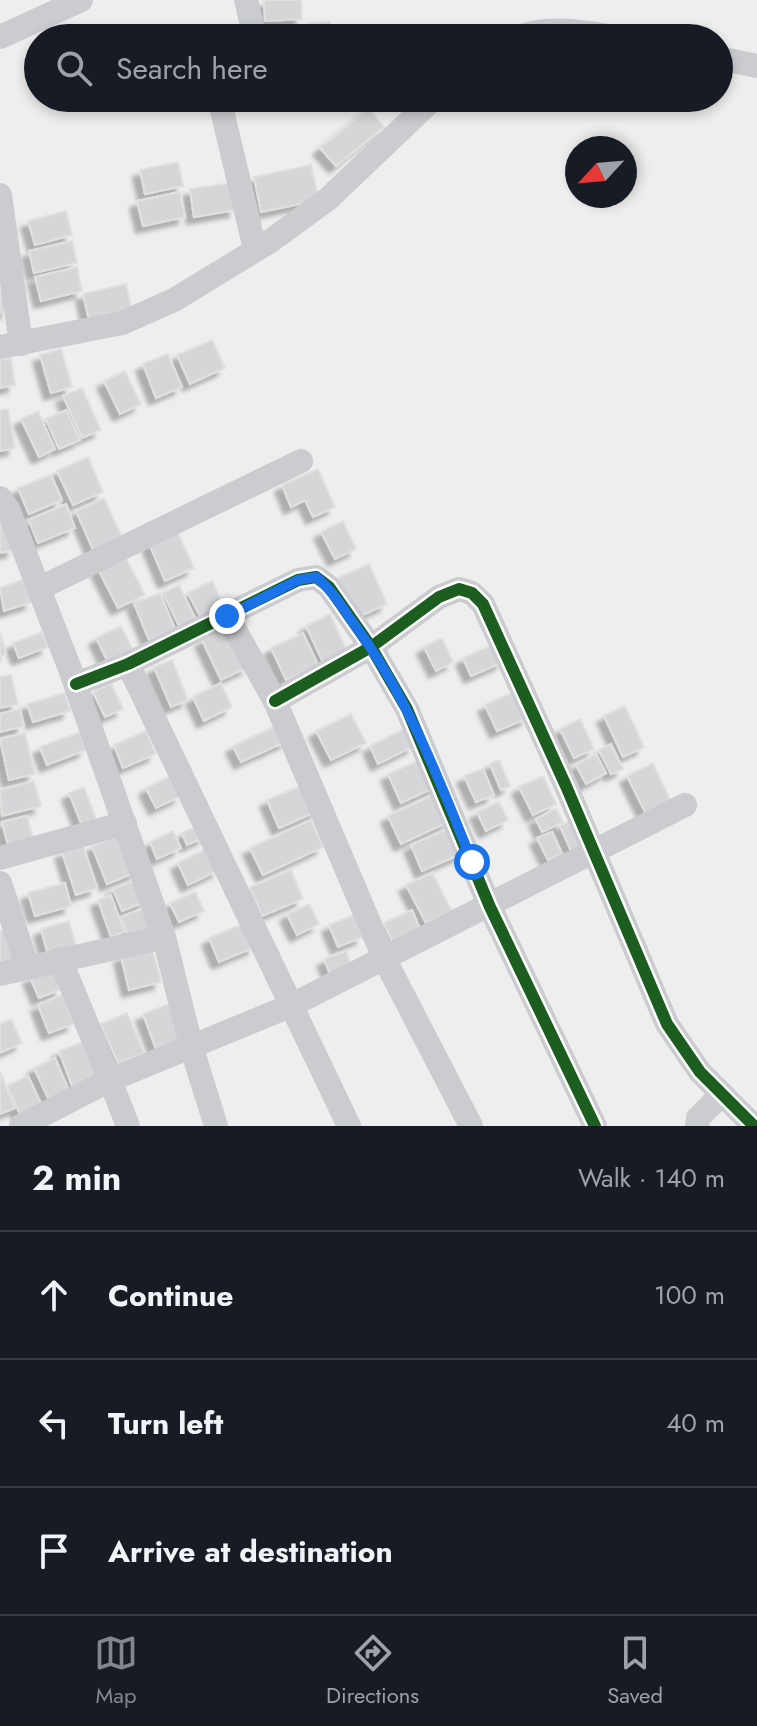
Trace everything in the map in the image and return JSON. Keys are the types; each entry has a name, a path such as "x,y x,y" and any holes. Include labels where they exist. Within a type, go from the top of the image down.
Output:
{"street":[{"path":"28,24 81,0"},
{"path":"246,0 252,24"},
{"path":"0,37 24,26"},
{"path":"733,61 757,66"},
{"path":"222,112 255,249"},
{"path":"0,195 11,346 122,323 174,300 328,199 419,112"},
{"path":"40,588 301,461"},
{"path":"0,498 8,509 40,588 125,823 164,937 192,1049 216,1126"},
{"path":"76,684 128,664 298,580 316,577 329,587 371,647 407,709 440,780 490,907 595,1126"},
{"path":"275,701 371,647 439,597 459,589 472,593 483,604 595,851 667,1024 700,1072 754,1126"},
{"path":"227,616 275,701 385,960 471,1126"},
{"path":"128,664 349,1126"},
{"path":"21,1126 110,1080 192,1049 290,1006 490,907 685,805"},
{"path":"0,858 125,823"},
{"path":"0,883 27,966"},
{"path":"0,974 164,937"},
{"path":"60,959 128,1126"},
{"path":"697,1126 698,1118 722,1094"}],"building":[{"path":"264,0 301,0 302,19 265,21"},
{"path":"364,112 372,112 384,127 336,166 320,148"},
{"path":"178,162 183,186 145,194 140,170"},
{"path":"311,165 319,200 261,212 254,177"},
{"path":"232,183 236,210 194,217 190,189"},
{"path":"180,192 185,217 143,226 137,201"},
{"path":"66,211 72,235 35,245 28,221"},
{"path":"72,241 77,263 34,273 29,251"},
{"path":"77,267 82,291 41,301 35,277"},
{"path":"0,278 8,311 0,312"},
{"path":"126,284 133,314 90,324 83,294"},
{"path":"212,340 225,368 190,384 177,355"},
{"path":"61,349 72,387 51,393 40,355"},
{"path":"168,354 182,387 156,398 143,364"},
{"path":"11,358 15,385 0,388 0,360"},
{"path":"125,371 141,404 120,414 104,381"},
{"path":"82,388 101,430 82,438 63,396"},
{"path":"8,409 15,448 0,451 0,410"},
{"path":"66,410 80,440 59,449 46,419"},
{"path":"38,411 55,449 39,457 21,419"},
{"path":"88,457 103,492 73,505 57,471"},
{"path":"318,469 335,507 313,517 305,500 291,507 282,485"},
{"path":"51,475 62,500 29,514 18,488"},
{"path":"104,498 123,539 94,552 76,511"},
{"path":"66,504 75,528 38,543 29,520"},
{"path":"343,521 356,549 335,559 321,532"},
{"path":"8,523 14,550 0,553 0,525"},
{"path":"177,531 194,568 165,581 149,543"},
{"path":"125,556 145,595 118,608 98,569"},
{"path":"369,564 387,604 356,618 338,578"},
{"path":"24,579 32,602 4,611 0,588"},
{"path":"212,581 223,605 200,616 188,593"},
{"path":"179,585 198,624 182,632 163,593"},
{"path":"160,593 175,629 149,640 134,603"},
{"path":"330,614 347,651 323,662 306,626"},
{"path":"121,626 134,653 109,664 96,638"},
{"path":"229,627 248,667 221,680 202,640"},
{"path":"0,631 6,654 0,656"},
{"path":"42,632 48,647 19,658 13,643"},
{"path":"303,633 318,665 286,680 271,648"},
{"path":"442,638 453,662 436,671 424,647"},
{"path":"495,644 503,662 471,676 463,658"},
{"path":"172,660 188,700 171,707 154,667"},
{"path":"11,675 18,704 0,708 0,677"},
{"path":"111,683 123,709 105,717 93,692"},
{"path":"221,683 232,707 204,721 193,697"},
{"path":"516,691 528,718 497,731 485,705"},
{"path":"65,693 70,711 33,722 27,704"},
{"path":"625,706 644,747 623,757 604,716"},
{"path":"20,709 24,726 0,732 0,714"},
{"path":"351,714 366,743 331,760 316,731"},
{"path":"580,719 594,749 574,758 560,729"},
{"path":"280,724 287,741 241,762 233,746"},
{"path":"406,728 414,746 378,764 370,746"},
{"path":"146,731 156,754 123,768 114,745"},
{"path":"80,732 86,750 47,765 40,747"},
{"path":"25,733 35,774 9,780 0,739"},
{"path":"611,744 623,769 611,774 599,750"},
{"path":"596,754 606,773 586,784 576,765"},
{"path":"425,758 438,786 401,803 388,774"},
{"path":"499,760 510,786 501,790 490,764"},
{"path":"653,763 671,802 646,814 627,776"},
{"path":"483,769 494,795 476,802 464,776"},
{"path":"171,776 181,796 156,808 146,788"},
{"path":"543,776 556,804 533,815 519,787"},
{"path":"34,781 41,806 2,816 0,790"},
{"path":"306,784 318,811 279,828 267,800"},
{"path":"84,787 97,822 83,828 69,793"},
{"path":"437,793 450,821 401,844 388,816"},
{"path":"499,802 508,820 486,831 477,812"},
{"path":"556,808 563,822 542,832 536,819"},
{"path":"27,816 34,842 9,849 2,822"},
{"path":"574,819 587,845 572,853 560,826"},
{"path":"311,820 323,847 263,875 250,848"},
{"path":"200,825 205,837 187,845 182,833"},
{"path":"453,827 464,853 422,871 411,845"},
{"path":"173,831 181,848 157,859 150,842"},
{"path":"552,832 562,854 548,860 537,838"},
{"path":"123,834 137,872 107,884 92,846"},
{"path":"83,845 97,888 76,895 62,852"},
{"path":"208,848 219,870 188,885 178,863"},
{"path":"291,870 303,899 262,916 250,887"},
{"path":"432,873 452,911 426,923 406,885"},
{"path":"138,879 147,901 122,911 113,889"},
{"path":"65,883 71,906 35,916 28,893"},
{"path":"195,892 204,911 179,922 170,903"},
{"path":"111,895 124,932 111,937 98,900"},
{"path":"309,904 319,924 297,935 287,914"},
{"path":"149,906 158,930 130,941 121,917"},
{"path":"412,910 423,936 395,948 384,923"},
{"path":"354,915 363,937 338,947 329,925"},
{"path":"69,921 76,947 48,955 41,929"},
{"path":"245,923 255,947 219,962 209,938"},
{"path":"6,930 16,966 0,968 0,931"},
{"path":"152,948 161,982 129,990 121,956"},
{"path":"346,951 351,966 330,974 324,959"},
{"path":"54,968 62,989 39,998 30,977"},
{"path":"62,995 74,1024 49,1033 38,1005"},
{"path":"169,1004 181,1040 156,1049 143,1014"},
{"path":"127,1013 144,1053 118,1063 101,1024"},
{"path":"11,1019 22,1043 0,1053 0,1024"},
{"path":"85,1041 98,1076 72,1086 59,1051"},
{"path":"55,1058 70,1093 50,1102 34,1068"},
{"path":"0,1072 15,1108 0,1114"},
{"path":"28,1076 42,1106 21,1116 7,1086"}],"cycle path":[{"path":"76,684 128,664 298,580 316,577 329,587 371,647 407,709 490,907 595,1126"},
{"path":"275,701 371,647 439,597 459,589 472,593 483,604 566,786 667,1024 700,1072 754,1126"}],"route":[{"path":"227,616 298,580 316,577 329,587 371,647 407,709 440,780 472,862"}]}
